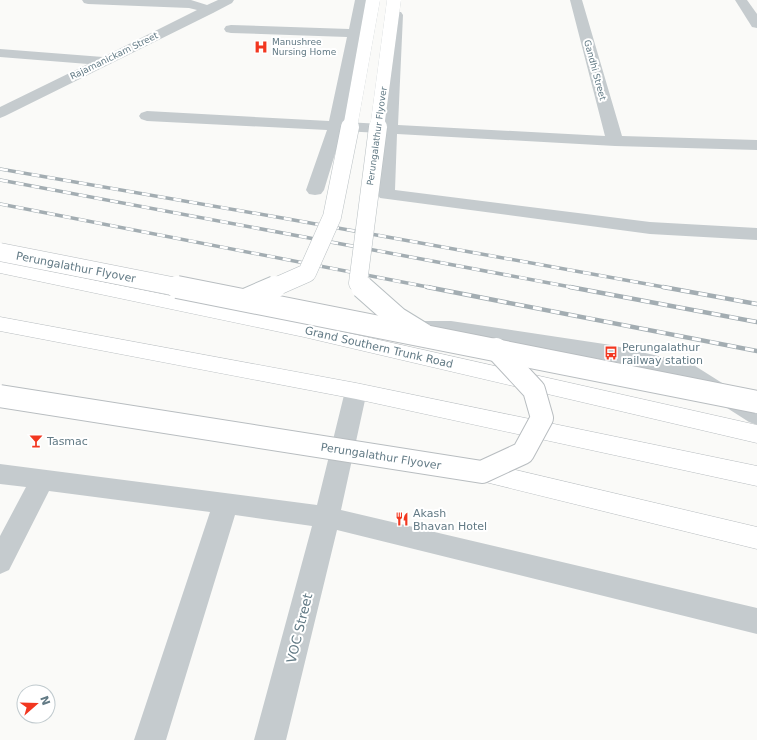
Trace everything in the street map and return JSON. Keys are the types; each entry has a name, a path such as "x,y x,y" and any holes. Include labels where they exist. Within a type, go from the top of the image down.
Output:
{"main road":[{"path":"245,300 307,273 332,217 352,122 373,0"},
{"name":"Perungalathur Flyover","path":"394,0 358,283 397,318 424,335"},
{"name":"Perungalathur Flyover","path":"0,252 496,349 757,402"},
{"name":"Grand Southern Trunk Road","path":"0,267 304,330 757,434"},
{"path":"0,324 356,391 757,476"},
{"path":"482,472 523,453 542,418 534,390 496,349"},
{"name":"Perungalathur Flyover","path":"0,396 482,472 757,538"}],"street":[{"path":"88,0 191,4 208,10"},
{"name":"Rajamanickam Street","path":"0,113 228,0"},
{"path":"315,190 336,126 362,0"},
{"path":"399,0 396,17 395,52 388,129 386,194 650,228 757,234"},
{"name":"Gandhi Street","path":"576,0 615,141"},
{"path":"741,0 757,24"},
{"path":"231,29 355,33"},
{"path":"0,53 104,61"},
{"path":"0,95 28,99"},
{"path":"147,116 615,141 757,145"},
{"path":"304,330 451,328 611,353 684,370 757,416"},
{"name":"VOC Street","path":"270,740 327,517 356,391"},
{"path":"0,474 327,517 757,621"},
{"path":"0,562 42,480"},
{"path":"150,740 226,503"}],"railway":[{"path":"0,169 288,219 669,288"},
{"path":"0,180 576,288"},
{"path":"0,204 433,288"},
{"path":"427,287 757,351"},
{"path":"570,287 757,322"},
{"path":"663,287 757,304"}],"place":[{"name":"Manushree Nursing Home","path":"261,47"},
{"name":"Perungalathur railway station","path":"611,353"},
{"name":"Tasmac","path":"36,441"},
{"name":"Akash Bhavan Hotel","path":"402,519"}]}
